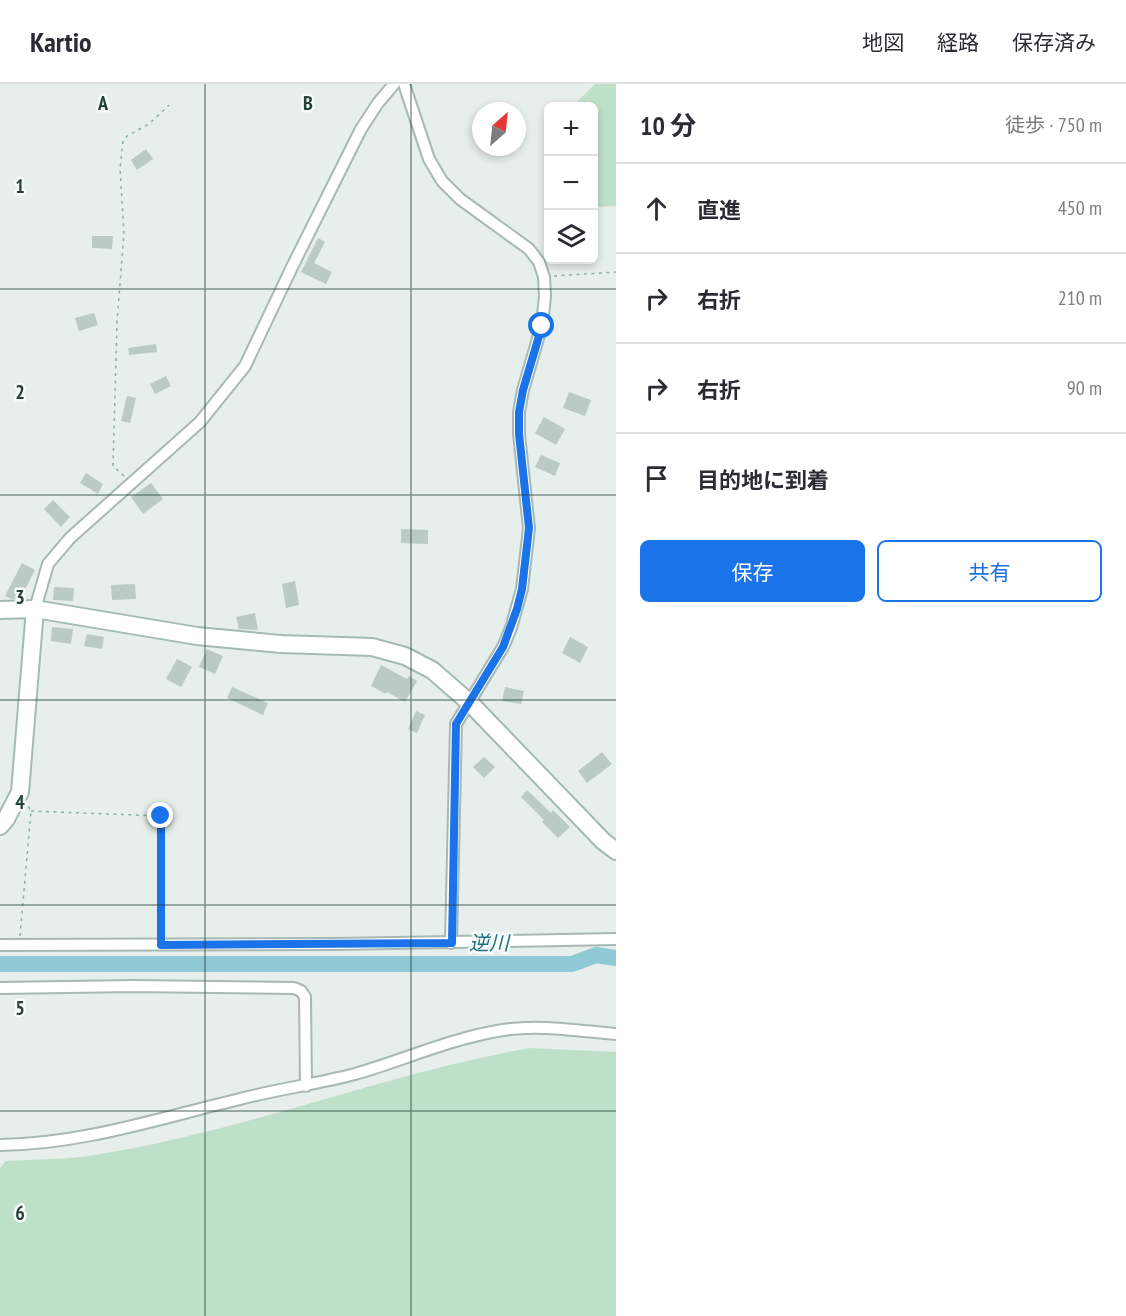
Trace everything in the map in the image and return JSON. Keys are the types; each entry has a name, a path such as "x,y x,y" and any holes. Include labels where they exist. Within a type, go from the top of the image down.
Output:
{"street":[{"path":"0,826 20,792 35,609 48,564 70,538 200,422 245,366 361,129 394,84"},
{"path":"404,84 429,159 442,181 468,205 529,249 539,262 544,277 542,326 523,390 519,412 519,434 529,528 526,569 511,628 493,665 456,724 452,943"},
{"path":"0,610 35,609 197,636 281,644 372,647 405,656 432,670 470,703 603,841 616,851"},
{"path":"0,945 452,943 616,939"},
{"path":"0,988 144,986 294,988 301,991 305,997 306,1086"},
{"path":"0,1145 66,1141 100,1134 243,1098 356,1074 505,1029 549,1028 616,1034"}],"path":[{"path":"131,482 113,466 117,322 123,233 120,169 123,141 127,136 149,124 169,105"},
{"path":"544,277 616,272"},
{"path":"19,945 31,812 161,816 161,945"}],"green space":[{"path":"595,84 616,84 616,206 598,207 598,102 577,102"},
{"path":"530,1048 616,1052 616,1316 0,1316 0,1168 6,1161 78,1157 144,1146 199,1134 474,1059"}],"building":[{"path":"146,149 153,159 137,170 131,160"},
{"path":"92,236 113,236 112,249 92,248"},
{"path":"318,238 325,242 314,263 332,272 326,284 301,272"},
{"path":"94,313 98,325 79,331 75,318"},
{"path":"156,344 157,352 129,355 128,348"},
{"path":"166,376 171,386 155,394 150,384"},
{"path":"569,392 591,400 585,416 563,408"},
{"path":"127,396 136,398 130,423 121,421"},
{"path":"544,417 565,429 556,445 535,433"},
{"path":"541,455 560,463 555,476 535,467"},
{"path":"86,473 103,484 98,494 80,483"},
{"path":"151,483 163,499 143,514 131,497"},
{"path":"53,500 70,517 61,527 44,509"},
{"path":"401,529 428,530 428,544 401,543"},
{"path":"22,563 35,570 20,599 12,599 5,596"},
{"path":"295,581 299,605 286,608 282,584"},
{"path":"135,584 136,599 112,600 111,585"},
{"path":"54,587 74,588 73,601 53,600"},
{"path":"255,613 258,630 239,629 236,617"},
{"path":"52,627 73,629 71,644 51,641"},
{"path":"87,634 104,637 102,649 84,646"},
{"path":"570,637 588,647 580,663 562,653"},
{"path":"207,649 223,656 215,674 199,667"},
{"path":"177,659 192,667 181,687 166,679"},
{"path":"381,665 407,679 409,676 417,681 405,702 371,686"},
{"path":"232,687 268,703 263,715 227,698"},
{"path":"505,687 524,691 521,704 502,701"},
{"path":"416,711 425,715 417,733 408,729"},
{"path":"602,752 612,764 587,783 578,771"},
{"path":"484,757 495,767 484,778 473,767"},
{"path":"527,790 570,827 558,838 521,797"}],"waterway":[{"name":"逆川","path":"0,964 572,964 596,955 616,958"}],"route":[{"path":"161,816 161,945 452,943 456,724 503,647 522,589 529,528 519,434 519,412 527,374 542,326"}]}
